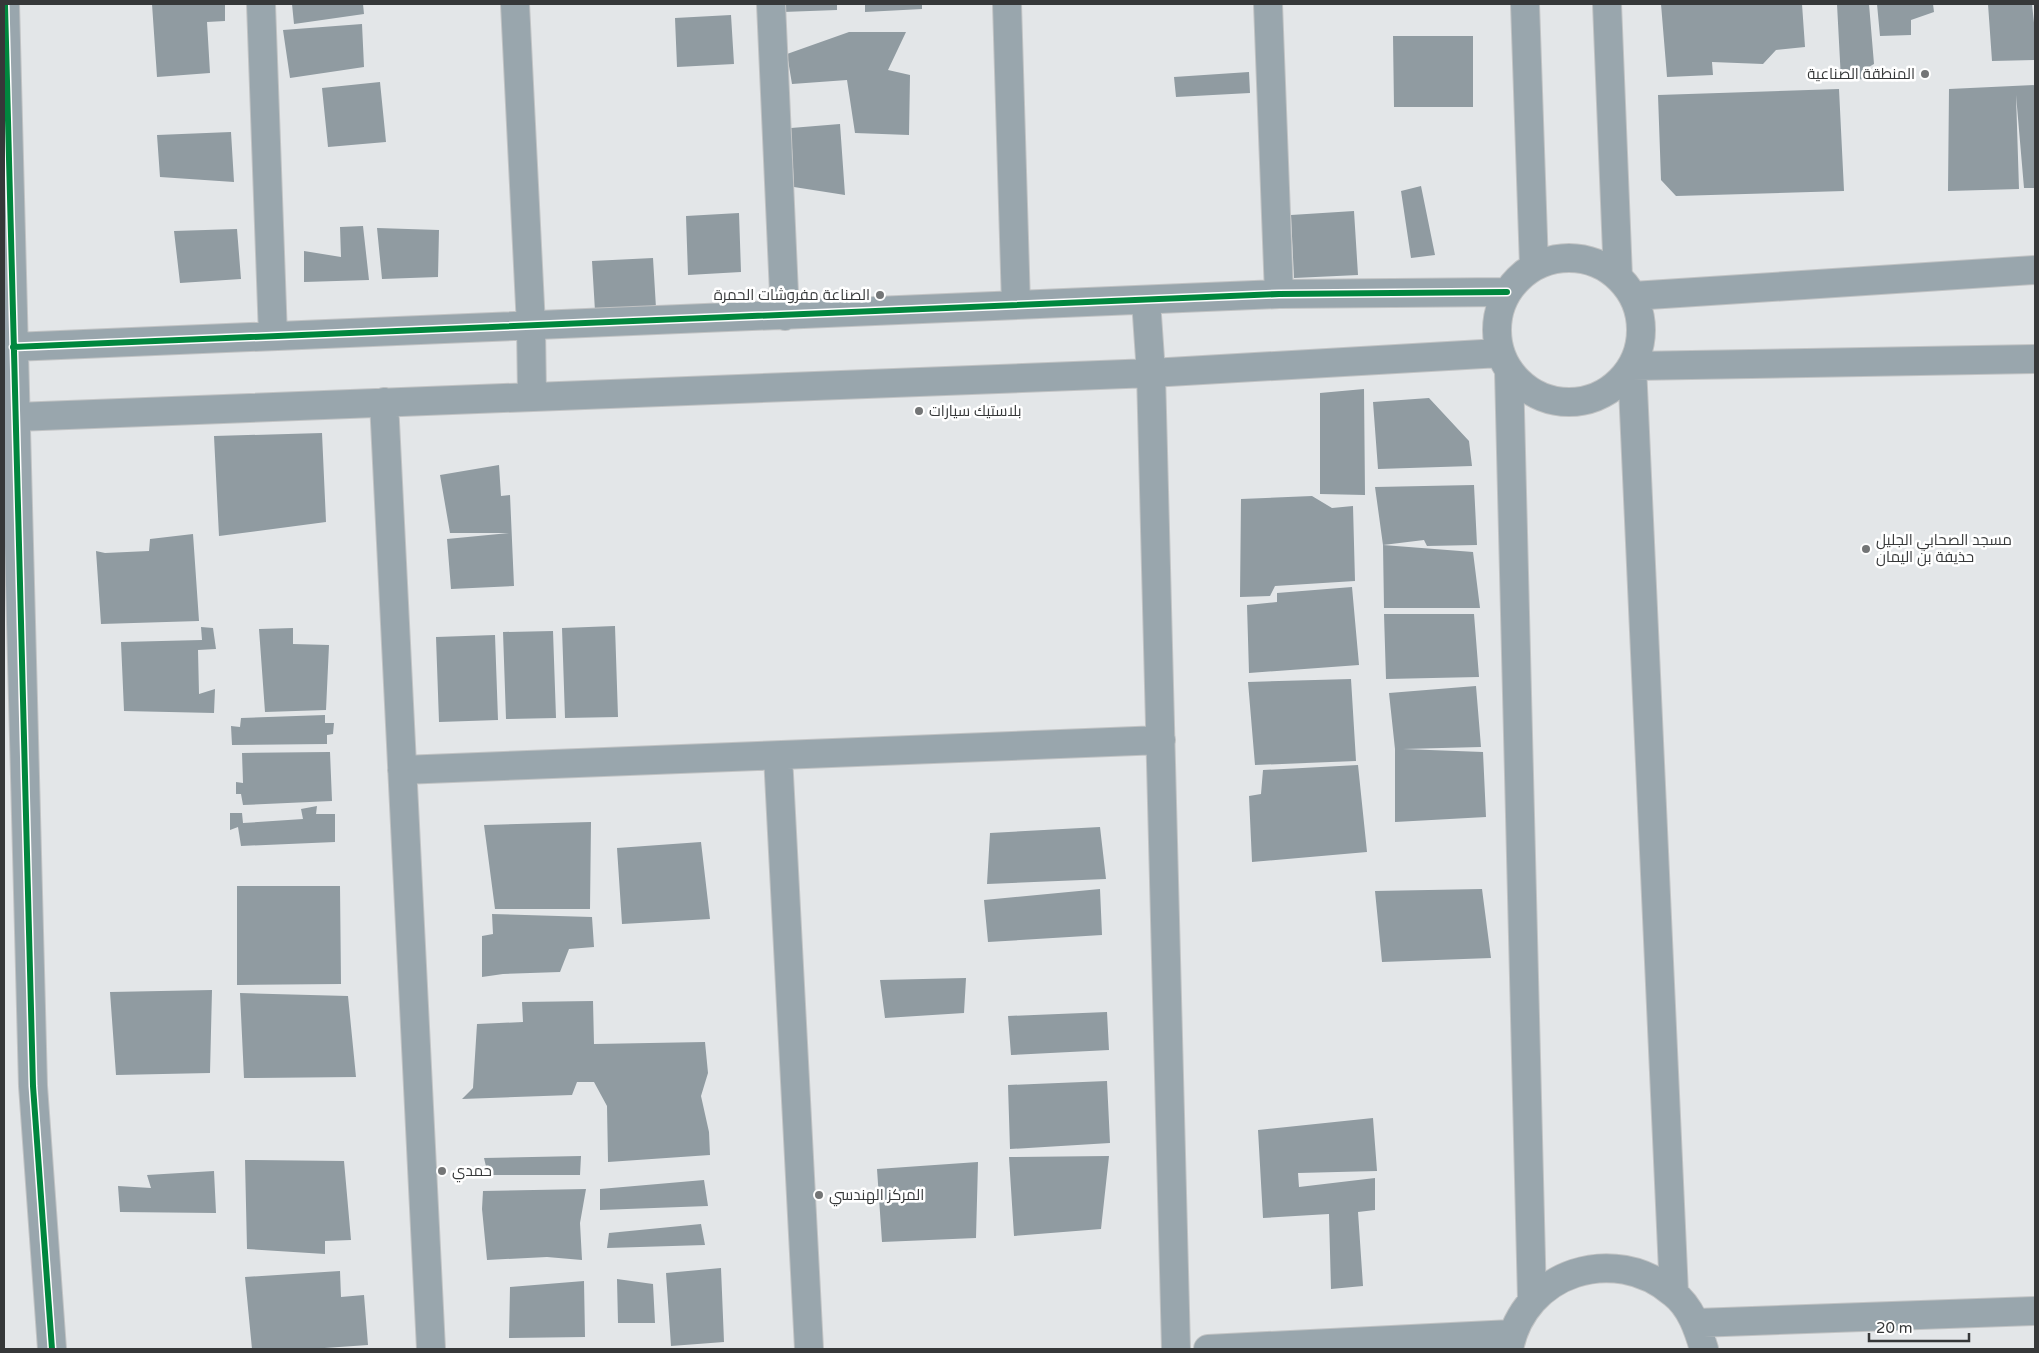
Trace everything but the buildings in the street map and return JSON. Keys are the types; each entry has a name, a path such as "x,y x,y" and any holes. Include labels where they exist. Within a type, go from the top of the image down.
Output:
{"street":[{"path":"4,4 33,1086 52,1349"},
{"path":"261,4 273,336"},
{"path":"516,4 531,326 532,396"},
{"path":"771,4 785,316"},
{"path":"1007,4 1016,305"},
{"path":"1268,4 1278,294"},
{"path":"1525,4 1534,266"},
{"path":"1504,362 1526,389 1548,399 1572,402 1596,397 1616,385 1632,366 1640,343 1640,319 1625,286 1608,4"},
{"path":"1532,1300 1504,362 1496,332 1499,311 1507,292 1519,277 1534,266 1556,259 1578,259 1599,265 1625,286 2035,270"},
{"path":"13,347 1278,294 1507,292"},
{"path":"1146,301 1152,373 1176,1349"},
{"path":"1632,366 2035,359"},
{"path":"16,417 1152,373 1504,362"},
{"path":"1632,366 1674,1293"},
{"path":"384,402 431,1349"},
{"path":"402,770 1161,740"},
{"path":"778,756 810,1349"},
{"path":"1208,1349 1511,1342 1520,1316 1532,1300 1556,1280 1586,1269 1618,1268 1648,1276 1674,1293 1696,1323 1704,1349"},
{"path":"1696,1323 2035,1310"}],"cycle path":[{"path":"5,4 33,1086 52,1349"},
{"path":"13,347 1279,294 1507,292"}],"place":[{"name":"المنطقة الصناعية","path":"1925,74"},
{"name":"الصناعة مفروشات الحمرة","path":"880,295"},
{"name":"بلاستيك سيارات","path":"919,411"},
{"name":"مسجد الصحابي الجليل حذيفة بن اليمان","path":"1866,549"},
{"name":"حمدي","path":"442,1171"},
{"name":"المركز الهندسي","path":"819,1195"}]}
